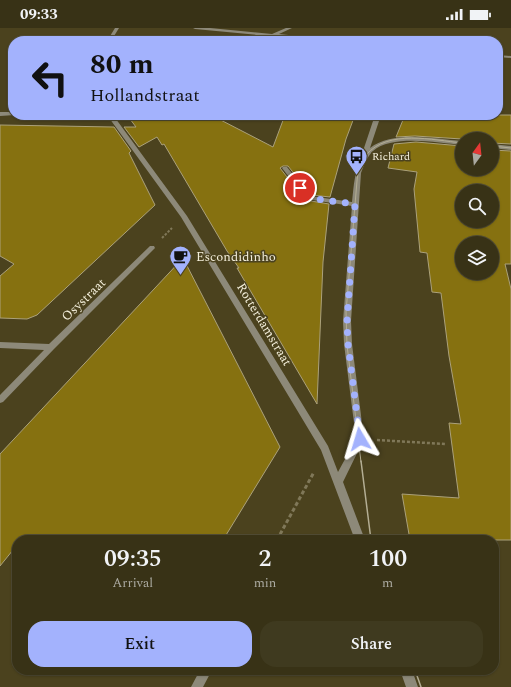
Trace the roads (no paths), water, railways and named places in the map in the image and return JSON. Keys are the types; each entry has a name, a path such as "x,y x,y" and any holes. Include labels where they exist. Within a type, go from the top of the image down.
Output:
{"street":[{"path":"194,28 282,36"},
{"path":"272,35 290,28"},
{"name":"Rotterdamstraat","path":"114,120 184,216 325,449 339,480 358,535"},
{"path":"339,480 360,439 348,344 347,322 358,173 376,120"},
{"path":"361,164 370,151 383,143 394,140 413,139 455,143"},
{"path":"499,147 511,148"},
{"path":"285,168 308,198 355,204"},
{"name":"Osystraat","path":"0,400 50,347 152,248"},
{"path":"0,345 50,347"},
{"path":"197,687 203,675"},
{"path":"408,675 412,687"}],"tram line":[{"path":"361,462 347,345 346,312 358,169 366,155 375,147 386,142 411,138 455,142"},
{"path":"499,147 511,148"},
{"path":"361,461 370,535"},
{"path":"417,675 421,687"}],"place":[{"name":"Richard","path":"357,176"},
{"name":"Escondidinho","path":"181,276"}]}
